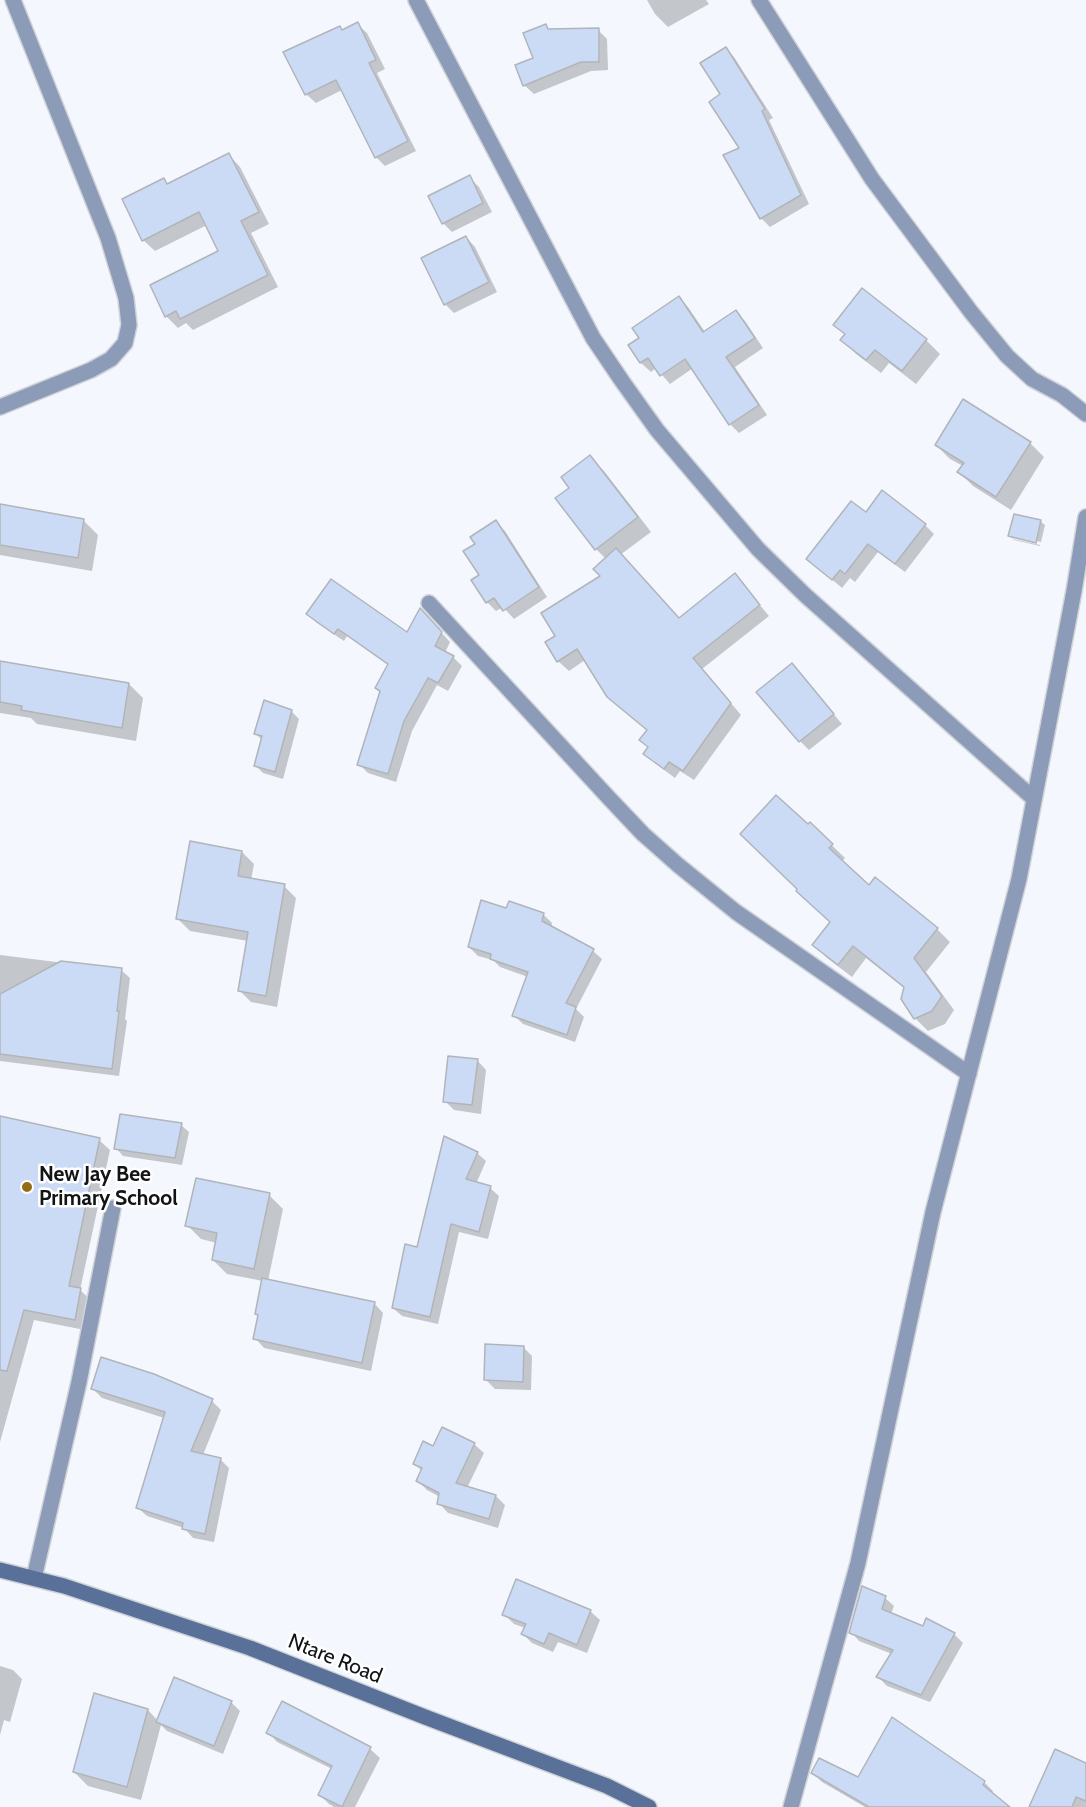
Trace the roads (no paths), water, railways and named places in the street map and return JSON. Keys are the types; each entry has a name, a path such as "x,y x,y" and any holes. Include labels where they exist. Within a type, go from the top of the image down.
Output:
{"main road":[{"name":"Ntare Road","path":"0,1570 64,1586 250,1648 607,1786 648,1807"}],"street":[{"path":"0,407 91,370 111,359 125,343 129,325 126,298 108,238 13,0"},
{"path":"416,0 593,338 657,430 758,549 806,595 1034,799"},
{"path":"759,0 872,179 971,312 1007,356 1032,379 1062,395 1086,414"},
{"path":"791,1807 858,1563 933,1212 1019,879 1086,518"},
{"path":"429,603 615,804 678,865 736,912 969,1074"},
{"path":"34,1578 78,1382 113,1208"}],"place":[{"name":"New Jay Bee Primary School","path":"27,1187"}]}
